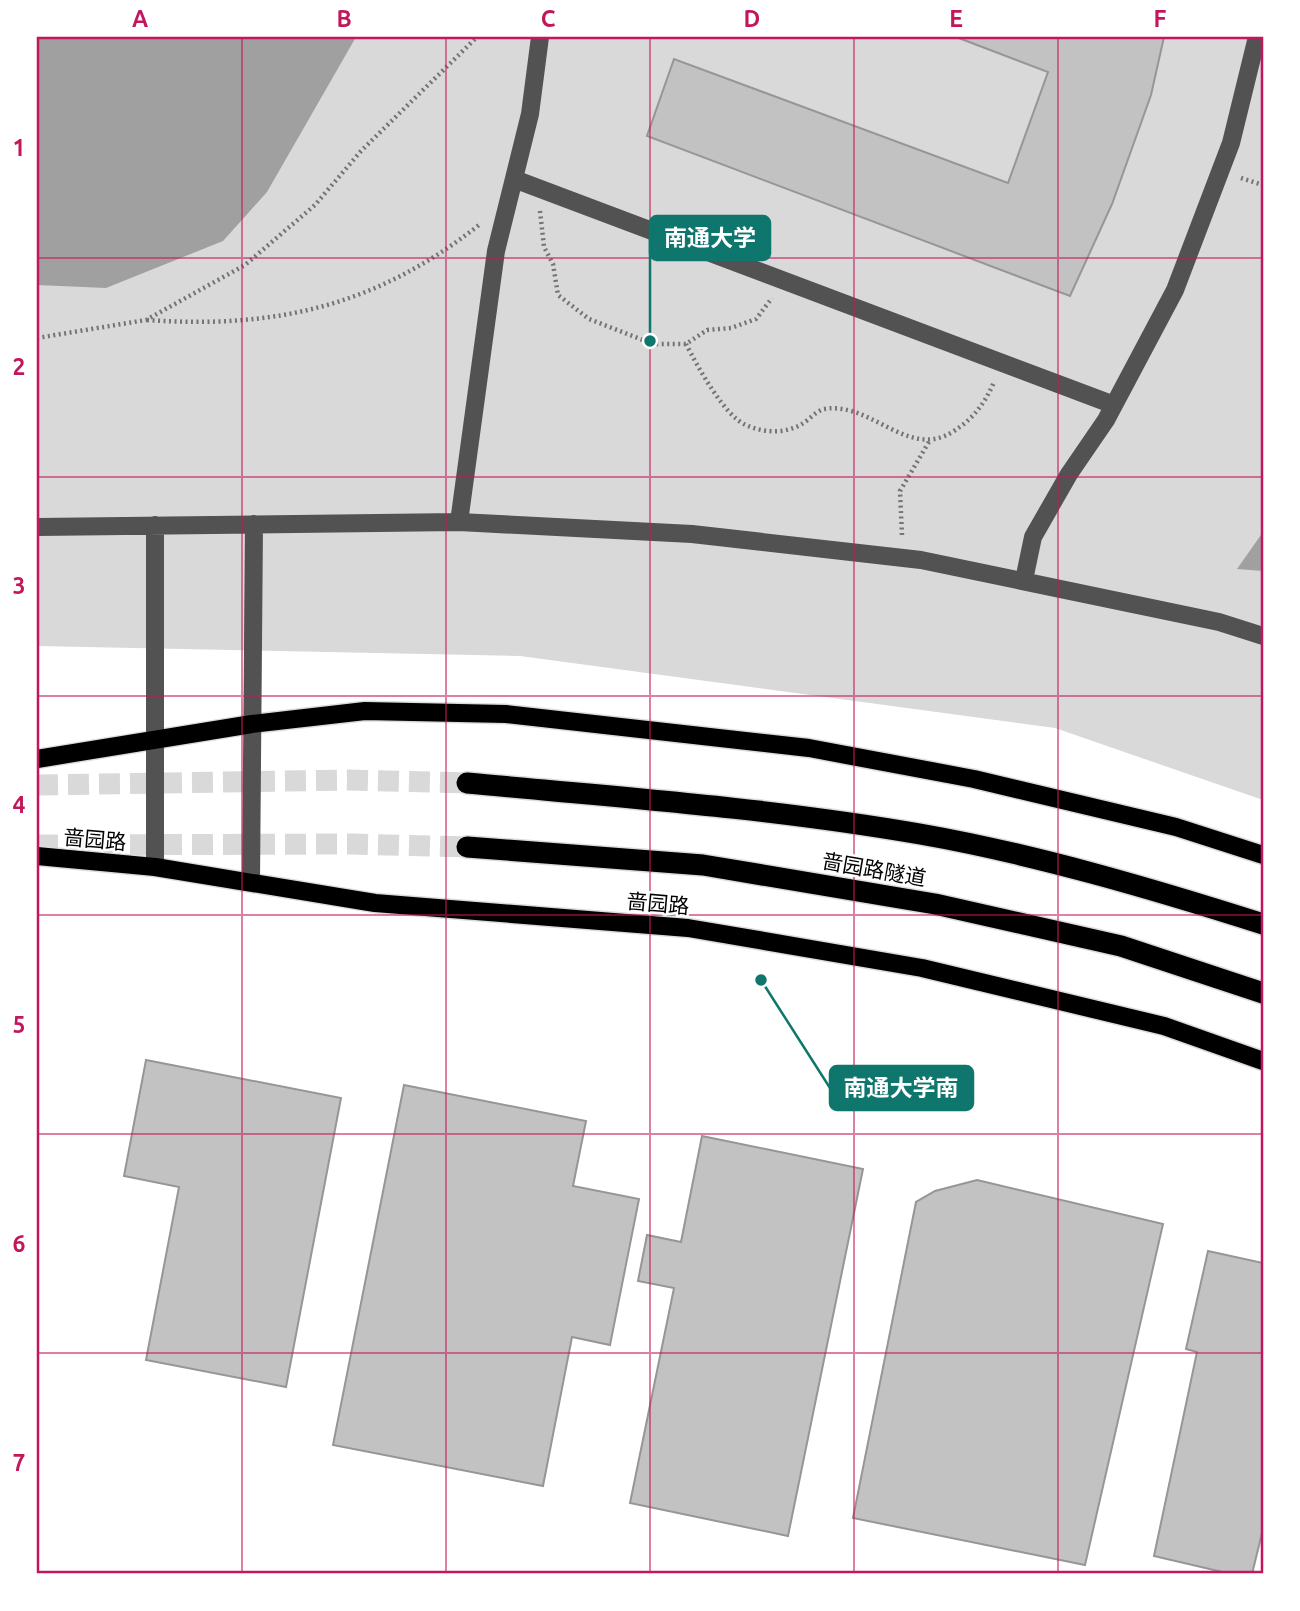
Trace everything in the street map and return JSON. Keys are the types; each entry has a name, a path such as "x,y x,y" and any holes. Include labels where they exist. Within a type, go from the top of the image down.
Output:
{"highway":[{"name":"啬园路隧道","path":"467,783 713,805 921,834 1143,886 1263,924"},
{"name":"啬园路隧道","path":"467,847 704,865 934,904 1121,946 1263,992"}],"main road":[{"path":"37,759 252,724 365,711 506,714 809,748 974,779 1177,827 1263,855"},
{"name":"啬园路","path":"37,856 155,867 375,903 688,928 922,968 1164,1026 1263,1061"}],"street":[{"path":"459,522 496,251 530,114 540,37"},
{"path":"1024,580 1033,537 1114,405 1175,290 1231,144 1257,37"},
{"path":"514,180 1114,405"},
{"path":"37,527 459,522 692,534 904,558 1024,580 1219,622 1263,636"},
{"path":"251,883 254,524"},
{"path":"155,525 155,867"}],"path":[{"path":"146,320 245,265 315,205 361,151 477,37"},
{"path":"538,189 544,247 553,264 558,295 589,319 653,344 686,344 708,330 732,328 756,319 785,281"},
{"path":"37,338 146,320 207,324 272,319 361,295 404,275 480,225 502,227"},
{"path":"686,344 709,385 743,424 769,432 800,425 822,409 850,410 910,438 939,441 965,424 985,403 1002,363"},
{"path":"904,558 900,491 930,440"}],"shaded area":[{"path":"37,37 1263,37 1263,800 1055,728 520,656 37,646"},
{"path":"37,37 356,37 267,192 223,241 106,288 37,285"},
{"path":"1263,532 1263,571 1237,569"}],"building":[{"path":"956,37 1164,37 1151,95 1112,204 1070,296 647,136 674,59 1008,183 1048,72"},
{"path":"146,1060 341,1098 286,1387 146,1360 179,1187 124,1176"},
{"path":"404,1085 586,1121 573,1186 639,1199 610,1345 572,1337 543,1486 333,1445"},
{"path":"702,1136 863,1169 788,1536 630,1503 674,1288 638,1281 647,1235 681,1242"},
{"path":"977,1180 1163,1224 1085,1565 853,1518 916,1202 935,1191"},
{"path":"1208,1251 1263,1263 1263,1529 1252,1574 1231,1574 1154,1556 1197,1352 1186,1349"}],"tunnel":[{"path":"37,785 347,780 467,783"},
{"path":"37,845 353,844 467,847"}],"place":[{"name":"南通大学","path":"650,341"},
{"name":"南通大学南","path":"761,980"}]}
